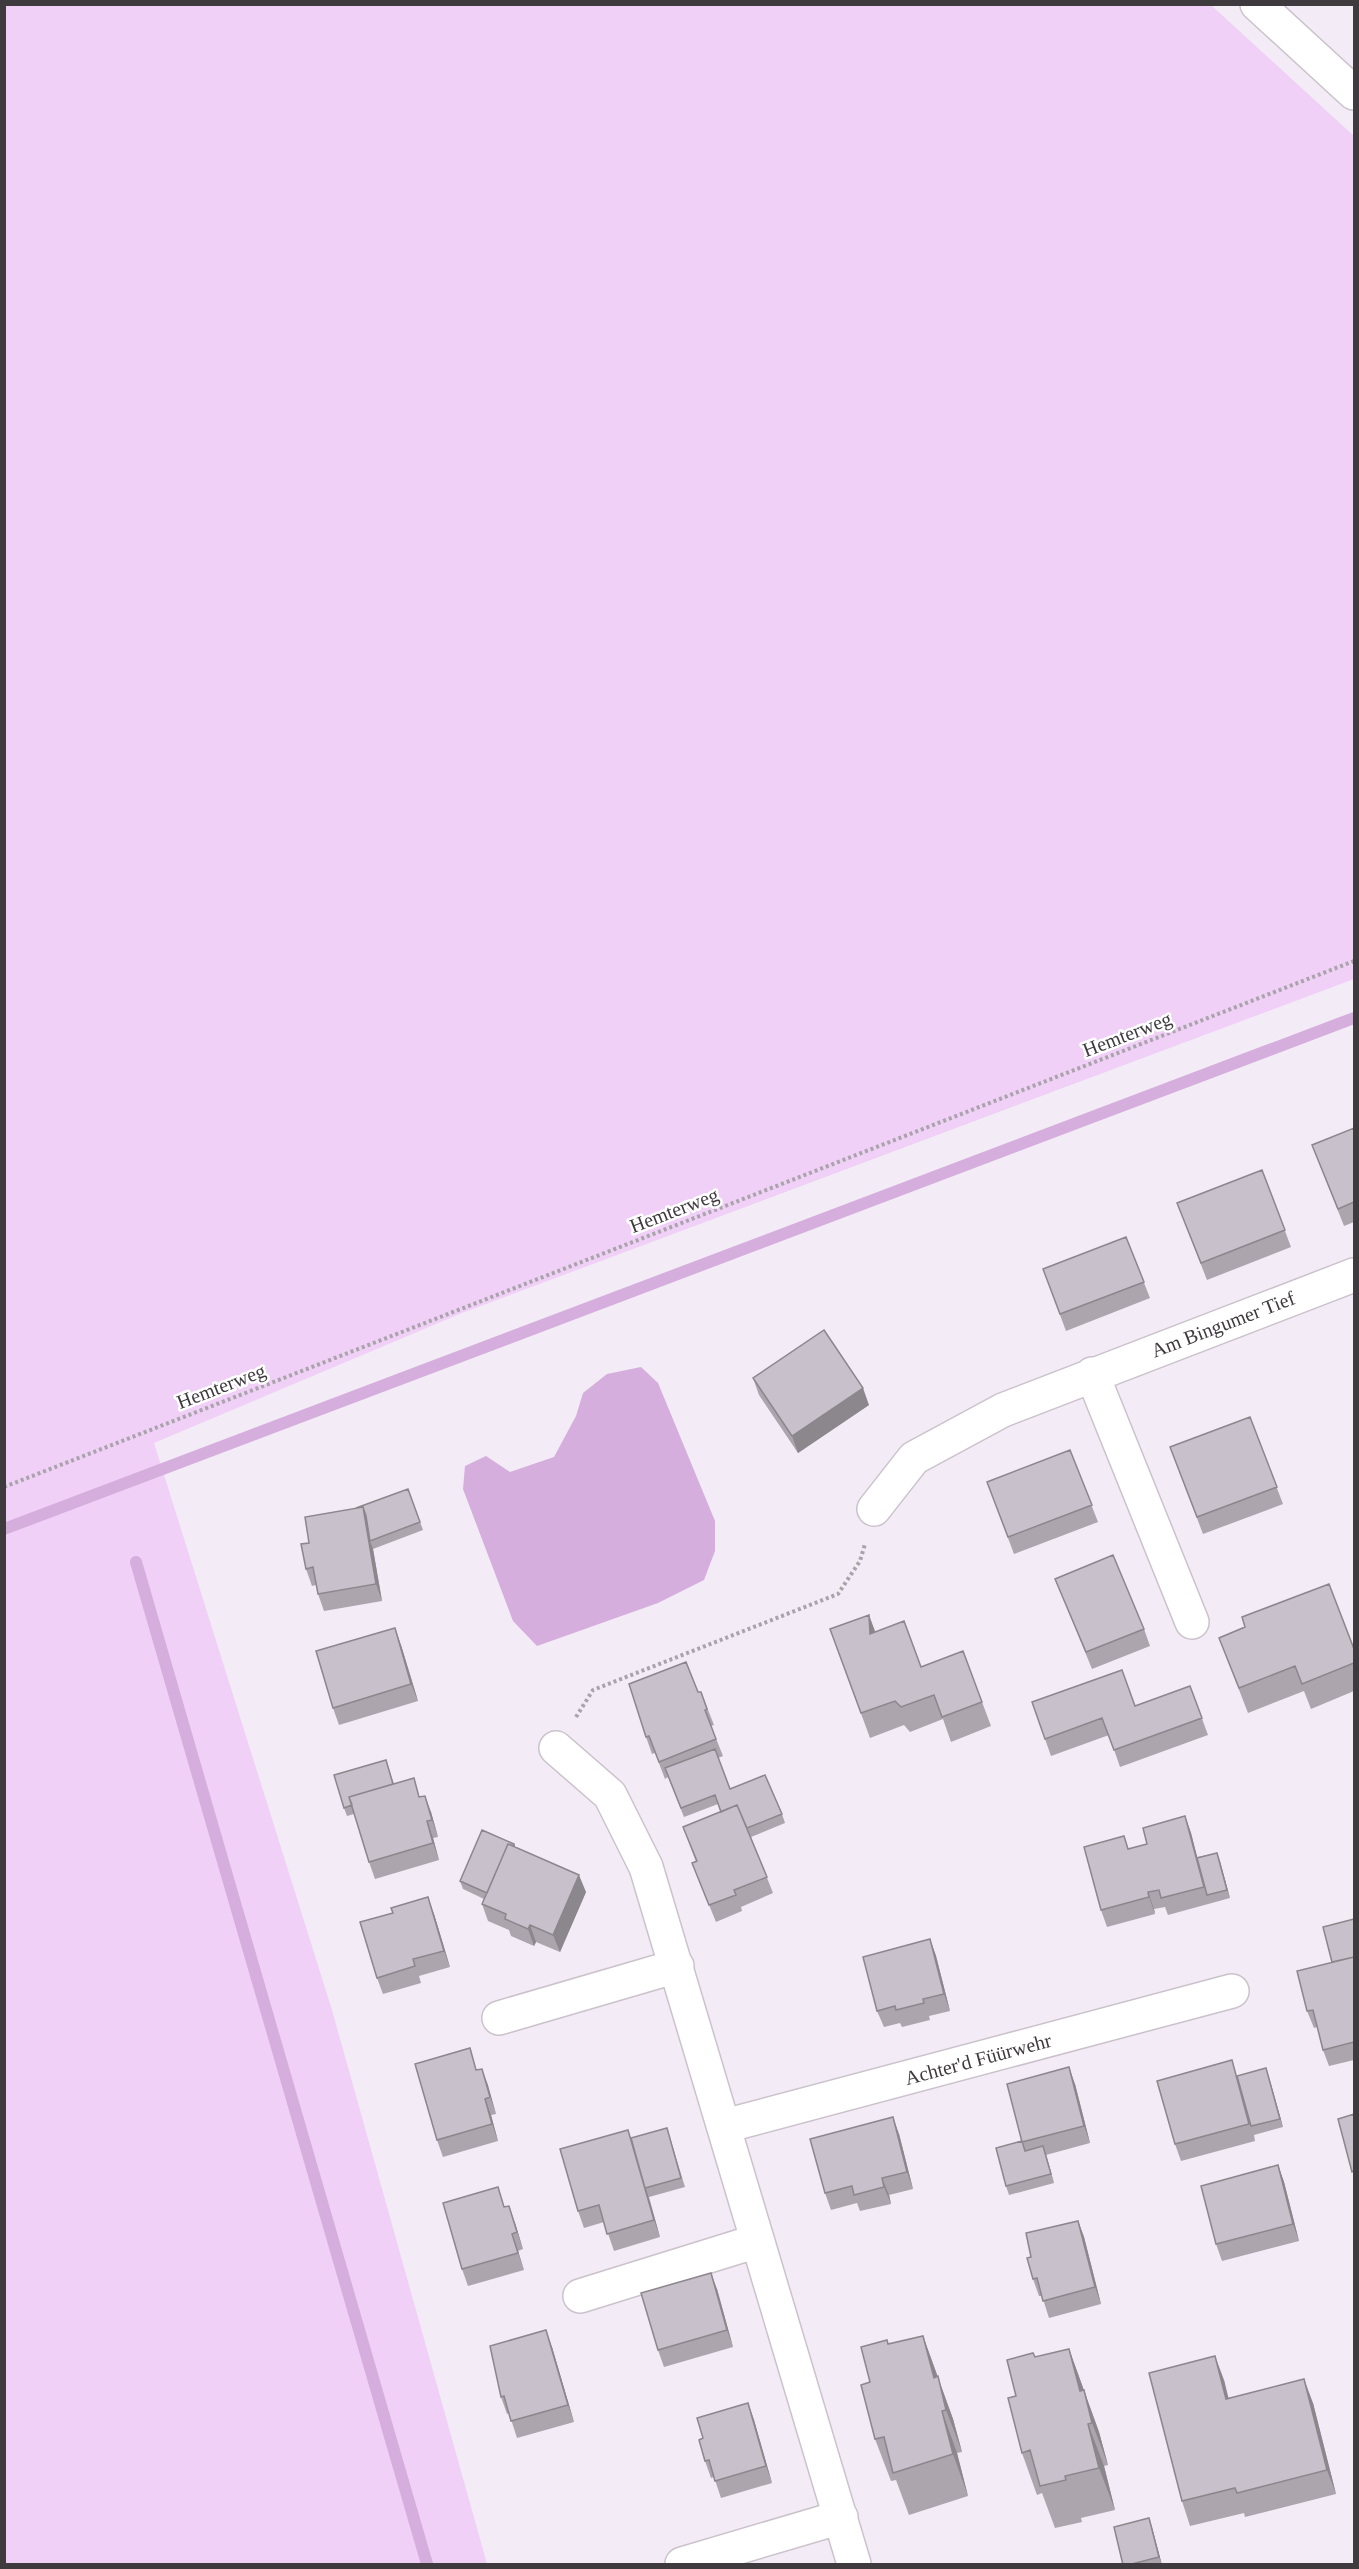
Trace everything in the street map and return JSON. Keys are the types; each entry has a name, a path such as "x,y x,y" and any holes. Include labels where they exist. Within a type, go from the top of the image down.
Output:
{"street":[{"path":"1257,4 1354,93"},
{"name":"Am Bingumer Tief","path":"874,1509 914,1458 1003,1410 1354,1275"},
{"path":"1092,1374 1192,1622"},
{"path":"556,1748 610,1795 646,1867 854,2565"},
{"path":"499,2018 677,1966"},
{"name":"Achter'd Füürwehr","path":"725,2126 1232,1991"},
{"path":"580,2296 757,2241"},
{"path":"682,2565 841,2517"}],"path":[{"name":"Hemterweg","path":"4,1487 1354,961"},
{"path":"556,1748 593,1690 838,1594 860,1561 874,1509"}],"shaded area":[{"path":"5,4 1211,5 1354,136 1354,979 462,1313 154,1443 332,2010 487,2564 5,2564"},
{"path":"641,1367 658,1383 715,1521 715,1551 704,1580 658,1603 537,1646 513,1621 463,1489 465,1466 486,1456 510,1472 554,1457 576,1416 583,1393 607,1374"}],"building":[{"path":"1354,1128 1354,1202 1338,1209 1312,1145"},
{"path":"1262,1170 1285,1230 1201,1263 1177,1203"},
{"path":"1126,1237 1144,1282 1060,1314 1043,1269"},
{"path":"824,1330 863,1388 792,1436 753,1378"},
{"path":"1250,1417 1277,1487 1197,1517 1170,1447"},
{"path":"1070,1450 1092,1505 1008,1537 987,1482"},
{"path":"408,1489 420,1522 370,1541 363,1507 356,1508"},
{"path":"363,1507 376,1584 318,1594 313,1567 306,1569 301,1544 309,1543 305,1517"},
{"path":"1113,1555 1144,1629 1086,1652 1055,1579"},
{"path":"1329,1584 1354,1649 1354,1663 1302,1684 1295,1666 1239,1688 1219,1638 1245,1627 1242,1617"},
{"path":"869,1615 870,1634 904,1621 921,1667 963,1651 982,1702 942,1717 934,1695 901,1707 895,1701 861,1713 830,1629"},
{"path":"395,1628 411,1684 333,1708 316,1651"},
{"path":"686,1662 698,1692 701,1692 716,1739 659,1762 649,1736 646,1737 629,1684"},
{"path":"1122,1670 1135,1706 1190,1686 1202,1718 1114,1750 1102,1718 1045,1739 1032,1702"},
{"path":"715,1749 730,1789 765,1775 782,1814 747,1828 737,1805 721,1812 715,1795 681,1808 665,1768"},
{"path":"386,1760 393,1784 349,1797 352,1805 344,1808 334,1775"},
{"path":"414,1778 419,1797 425,1796 432,1820 427,1821 433,1843 369,1862 349,1797"},
{"path":"737,1805 767,1877 734,1890 736,1895 709,1905 692,1863 697,1861 683,1827"},
{"path":"1185,1816 1204,1887 1161,1898 1159,1890 1148,1892 1149,1897 1101,1910 1084,1847 1124,1836 1128,1849 1147,1844 1143,1828"},
{"path":"482,1830 514,1844 514,1846 508,1844 487,1893 460,1881"},
{"path":"508,1844 579,1875 553,1935 530,1925 528,1929 505,1919 506,1914 482,1904"},
{"path":"1217,1853 1227,1890 1207,1895 1197,1858"},
{"path":"428,1897 444,1951 413,1959 415,1966 377,1978 360,1922 393,1913 391,1908"},
{"path":"1354,1919 1354,1957 1332,1962 1323,1927"},
{"path":"930,1939 944,1994 923,1999 924,2003 896,2010 895,2006 877,2011 863,1957"},
{"path":"1354,1957 1354,2042 1323,2050 1313,2010 1307,2011 1297,1971"},
{"path":"470,2048 476,2070 482,2069 490,2097 485,2099 492,2124 437,2140 415,2064"},
{"path":"1232,2060 1249,2124 1175,2144 1157,2081"},
{"path":"1069,2067 1084,2126 1022,2142 1007,2084"},
{"path":"1266,2068 1280,2119 1251,2126 1237,2076"},
{"path":"1354,2114 1354,2171 1352,2172 1338,2119"},
{"path":"893,2117 907,2172 882,2178 884,2187 854,2195 852,2186 825,2193 810,2139"},
{"path":"667,2128 681,2178 645,2188 631,2138"},
{"path":"628,2130 654,2220 607,2234 599,2205 578,2211 560,2149"},
{"path":"1022,2141 1025,2151 1043,2146 1051,2174 1006,2186 996,2148"},
{"path":"1278,2165 1293,2224 1216,2244 1201,2186"},
{"path":"498,2187 504,2207 509,2206 517,2232 512,2234 518,2253 462,2269 443,2203"},
{"path":"1078,2221 1095,2287 1043,2301 1037,2278 1033,2279 1027,2258 1031,2257 1026,2233"},
{"path":"711,2273 727,2330 658,2350 641,2293"},
{"path":"546,2330 568,2405 511,2421 504,2396 501,2397 490,2346"},
{"path":"923,2336 934,2378 938,2376 946,2410 942,2411 953,2454 893,2473 884,2437 875,2439 861,2385 870,2382 861,2347 887,2340 888,2344"},
{"path":"1069,2349 1080,2391 1084,2390 1092,2423 1088,2424 1099,2468 1065,2476 1066,2480 1040,2486 1030,2450 1022,2453 1008,2398 1016,2396 1007,2360 1033,2353 1035,2357"},
{"path":"1215,2356 1226,2399 1304,2379 1327,2470 1237,2493 1235,2488 1182,2501 1149,2373"},
{"path":"748,2403 766,2466 715,2481 709,2460 705,2461 699,2440 703,2438 697,2418"},
{"path":"1149,2518 1159,2557 1123,2565 1114,2527"}],"waterway":[{"path":"4,1529 1354,1018"},
{"path":"136,1562 427,2564"}]}
